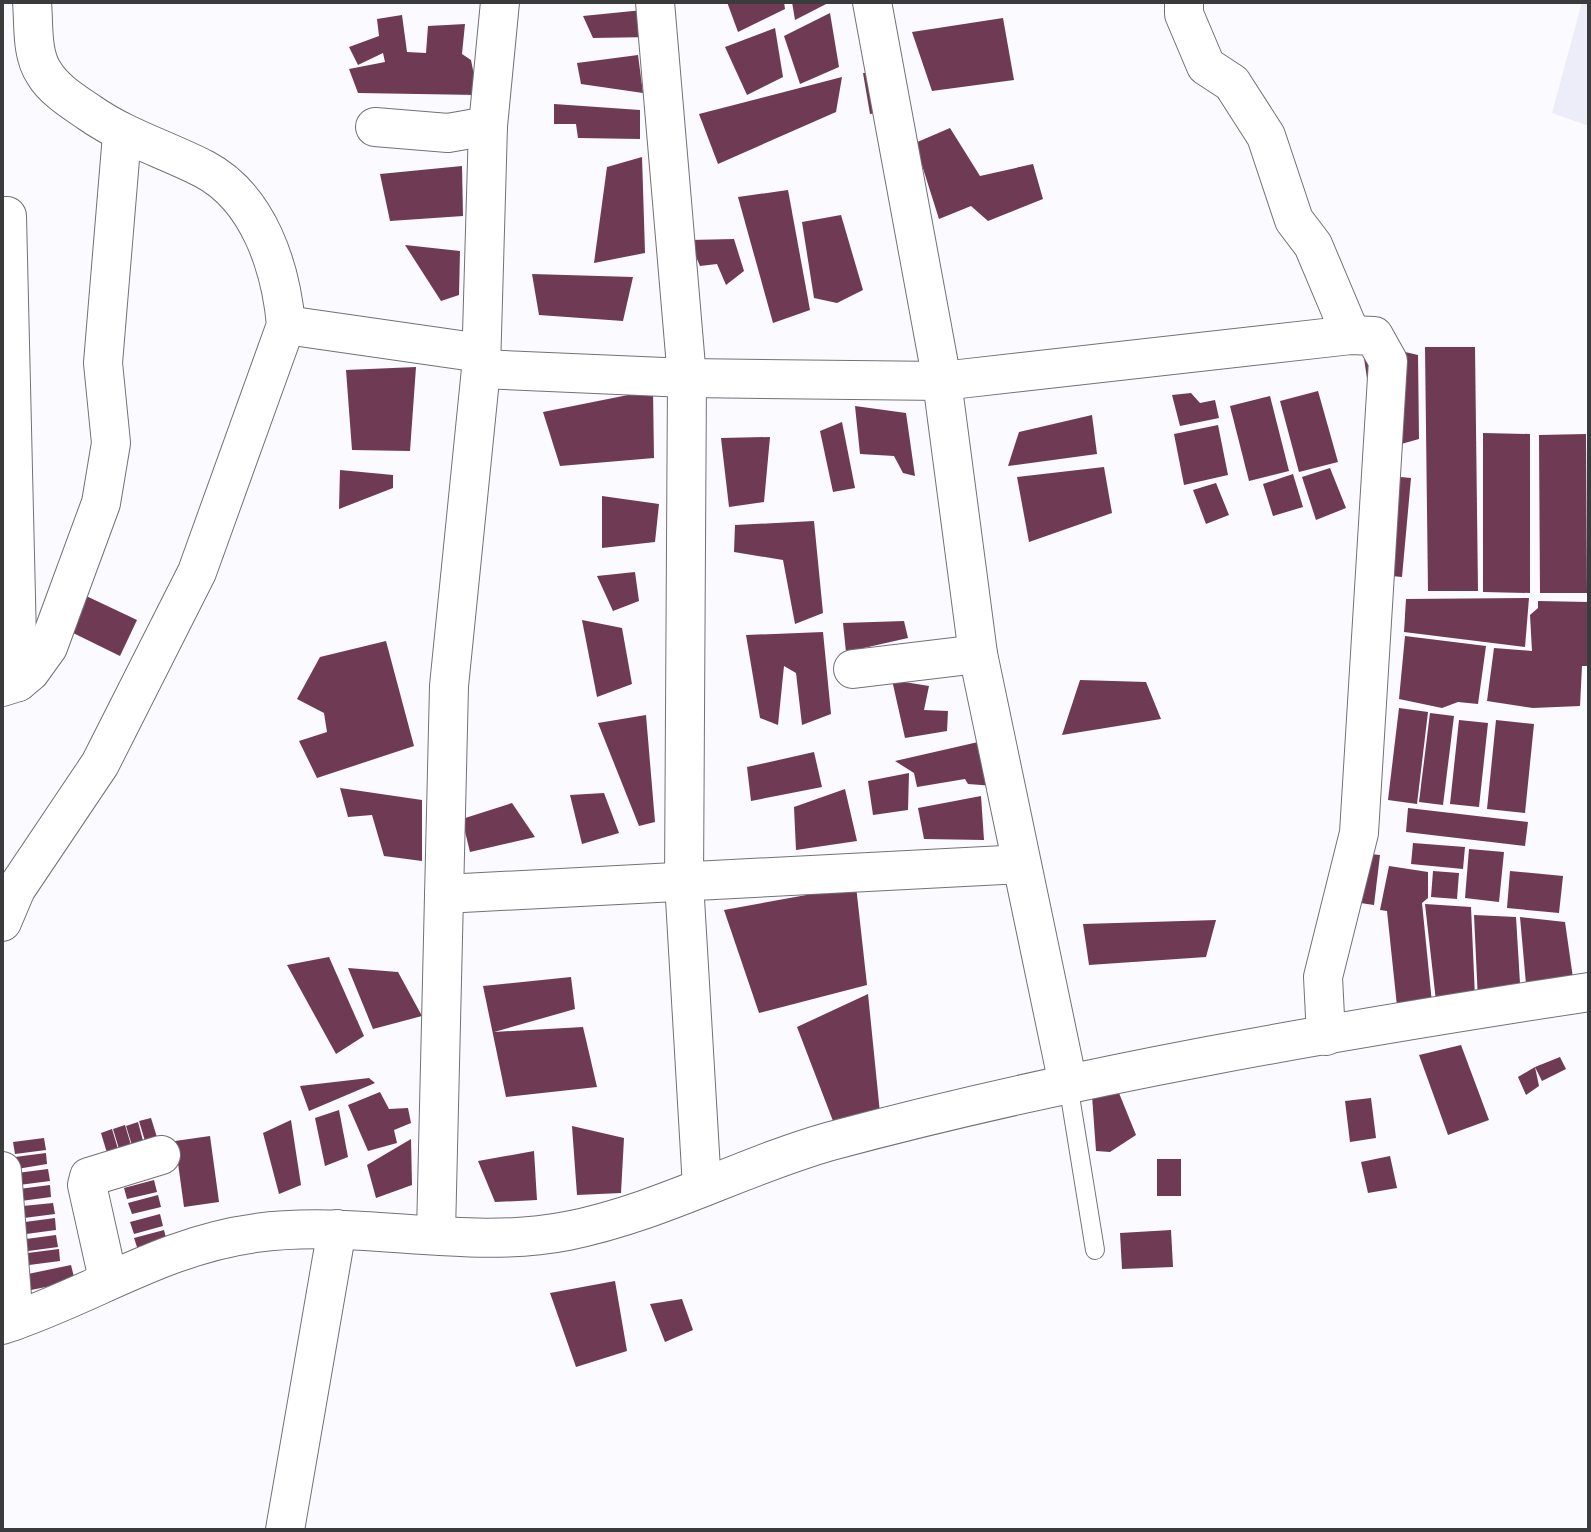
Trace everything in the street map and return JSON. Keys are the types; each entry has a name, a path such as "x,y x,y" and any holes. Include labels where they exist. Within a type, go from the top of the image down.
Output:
{"street":[{"path":"2,922 16,889 100,764 197,572 286,325 283,289 269,245 239,199 208,171 122,135 75,103 43,72 36,55 32,2"},
{"path":"436,1233 449,686 481,361 488,126 500,2"},
{"path":"655,2 687,378 684,882 702,1187"},
{"path":"872,2 942,381 978,654 1068,1084"},
{"path":"1184,2 1184,14 1206,66 1232,83 1266,136 1294,220 1313,245 1351,335"},
{"path":"375,127 448,133 488,126"},
{"path":"10,685 39,662 48,647 101,503 111,443 103,380 122,135"},
{"path":"2,216 7,216 10,685"},
{"path":"286,325 481,361 687,378 942,381 1351,335 1374,336 1388,361 1359,833 1323,977 1326,1036"},
{"path":"853,669 978,654"},
{"path":"444,894 1021,864"},
{"path":"2,1171 8,1323 156,1258 212,1239 260,1232 337,1229 505,1237 563,1232 608,1221 830,1141 1068,1084 1326,1036 1589,992"},
{"path":"108,1279 87,1185 89,1177 161,1155"},
{"path":"285,1530 337,1229"}],"lane":[{"path":"1068,1084 1095,1250"}],"shaded area":[{"path":"1582,2 1589,2 1589,126 1552,113"}],"building":[{"path":"727,2 784,2 785,9 738,32"},
{"path":"792,2 830,2 795,20"},
{"path":"643,10 651,37 593,38 583,16"},
{"path":"830,13 839,67 800,84 784,36"},
{"path":"402,15 407,52 426,53 428,26 465,24 462,54 471,60 478,95 358,93 349,69 385,62 383,53 358,65 349,47 379,36 377,19"},
{"path":"1003,18 1014,80 932,91 912,32"},
{"path":"775,28 783,77 747,95 725,47"},
{"path":"638,55 643,93 581,84 577,63"},
{"path":"863,73 875,73 887,111 870,114"},
{"path":"842,77 836,112 718,164 699,114"},
{"path":"554,104 640,110 640,139 578,138 576,124 554,124"},
{"path":"950,128 980,176 1033,164 1043,199 988,221 971,206 939,219 915,143"},
{"path":"642,157 645,253 594,263 607,167"},
{"path":"462,166 463,216 390,221 380,174"},
{"path":"788,190 810,310 773,323 738,197"},
{"path":"841,215 863,290 837,303 814,298 802,222"},
{"path":"734,239 744,271 726,285 717,264 700,266 689,240"},
{"path":"405,245 460,251 459,295 441,301"},
{"path":"532,274 633,277 623,321 539,315"},
{"path":"1425,347 1475,347 1478,591 1428,591"},
{"path":"1388,348 1418,355 1419,439 1394,446 1376,440 1364,358"},
{"path":"416,367 410,451 352,450 346,370"},
{"path":"653,390 654,458 560,466 543,412"},
{"path":"1318,391 1338,462 1299,472 1280,401"},
{"path":"1191,393 1200,403 1215,400 1219,418 1180,426 1172,395"},
{"path":"1270,396 1289,471 1249,481 1230,406"},
{"path":"855,406 906,413 915,476 903,473 894,456 860,454"},
{"path":"1092,415 1097,454 1008,466 1019,432"},
{"path":"842,422 855,488 833,492 820,431"},
{"path":"1218,425 1228,475 1184,485 1174,434"},
{"path":"1483,433 1530,434 1530,593 1483,592"},
{"path":"1586,434 1587,593 1540,593 1539,435"},
{"path":"770,437 764,502 729,507 721,438"},
{"path":"1104,467 1112,513 1029,542 1017,477"},
{"path":"1330,468 1346,508 1316,520 1302,477"},
{"path":"340,470 393,475 393,488 339,509"},
{"path":"1293,474 1303,507 1273,516 1263,484"},
{"path":"1370,474 1411,478 1402,577 1361,573"},
{"path":"1216,483 1229,515 1206,524 1193,490"},
{"path":"602,496 659,504 655,542 602,548"},
{"path":"814,521 823,613 795,624 783,560 734,552 735,525"},
{"path":"635,572 639,601 613,611 597,576"},
{"path":"82,594 137,620 120,656 65,629"},
{"path":"1529,598 1525,647 1404,632 1406,599"},
{"path":"1538,601 1589,602 1589,666 1582,666 1580,706 1533,708 1487,701 1494,648 1532,651 1530,615 1538,608"},
{"path":"582,620 622,628 632,684 597,697"},
{"path":"904,621 908,638 846,652 843,623"},
{"path":"823,632 831,714 802,725 796,673 784,666 778,725 760,718 746,635"},
{"path":"1405,636 1486,646 1478,704 1458,702 1442,708 1399,699"},
{"path":"386,641 414,746 317,778 299,741 327,732 324,713 297,699 320,657"},
{"path":"892,680 929,686 924,710 948,711 947,731 905,738"},
{"path":"1080,680 1146,682 1161,719 1062,735"},
{"path":"1399,708 1428,712 1417,804 1388,800"},
{"path":"1430,713 1454,716 1443,805 1419,802"},
{"path":"646,715 655,822 639,826 598,723"},
{"path":"1459,720 1488,723 1479,807 1450,804"},
{"path":"1496,720 1534,724 1525,813 1487,809"},
{"path":"987,740 995,786 968,784 965,779 917,787 914,773 895,761"},
{"path":"814,752 822,787 751,801 747,767"},
{"path":"909,773 908,810 873,815 868,781"},
{"path":"340,788 422,800 422,861 384,856 372,815 348,817"},
{"path":"845,789 857,841 796,850 794,807"},
{"path":"604,793 619,833 582,844 570,795"},
{"path":"981,796 984,840 924,839 918,808"},
{"path":"512,803 535,837 470,852 462,819"},
{"path":"1408,808 1528,822 1525,846 1406,832"},
{"path":"1413,843 1465,847 1463,869 1411,864"},
{"path":"1469,849 1504,852 1499,902 1465,898"},
{"path":"1353,852 1380,855 1374,905 1347,901"},
{"path":"1389,866 1428,872 1428,898 1422,903 1432,1003 1397,1006 1387,911 1380,910"},
{"path":"1433,871 1459,873 1457,899 1431,897"},
{"path":"1510,871 1563,876 1559,913 1507,908"},
{"path":"856,886 867,985 759,1013 724,910"},
{"path":"1425,904 1471,907 1475,997 1436,1001"},
{"path":"1474,915 1516,917 1520,983 1498,995 1478,1000"},
{"path":"1520,917 1565,922 1573,978 1526,984"},
{"path":"1216,920 1206,957 1089,965 1083,924"},
{"path":"329,957 364,1036 336,1054 287,965"},
{"path":"348,968 398,972 422,1016 373,1029"},
{"path":"571,977 575,1009 494,1032 583,1027 597,1087 506,1097 483,986"},
{"path":"868,994 880,1113 833,1121 797,1027"},
{"path":"1461,1045 1489,1120 1448,1135 1419,1055"},
{"path":"1560,1057 1566,1069 1542,1081 1535,1067"},
{"path":"1535,1067 1539,1086 1526,1095 1518,1077"},
{"path":"369,1078 375,1083 309,1111 300,1086"},
{"path":"380,1092 389,1109 408,1108 411,1123 394,1130 397,1143 368,1151 348,1105"},
{"path":"1119,1093 1136,1135 1110,1152 1096,1151 1092,1096"},
{"path":"1371,1098 1376,1138 1350,1142 1345,1101"},
{"path":"339,1110 348,1157 325,1166 315,1118"},
{"path":"151,1118 160,1147 148,1151 139,1121"},
{"path":"291,1120 301,1185 279,1194 263,1133"},
{"path":"138,1122 146,1152 135,1155 126,1126"},
{"path":"125,1125 134,1155 122,1159 113,1129"},
{"path":"572,1126 624,1138 621,1193 577,1195"},
{"path":"112,1129 121,1159 110,1163 101,1133"},
{"path":"210,1136 219,1202 184,1207 175,1141"},
{"path":"44,1138 46,1150 15,1154 13,1142"},
{"path":"411,1139 412,1185 376,1198 367,1165"},
{"path":"534,1151 537,1200 495,1202 478,1161"},
{"path":"46,1153 47,1164 17,1169 15,1157"},
{"path":"1390,1156 1397,1188 1368,1193 1361,1162"},
{"path":"1157,1159 1181,1159 1181,1196 1157,1196"},
{"path":"48,1169 50,1181 19,1185 17,1173"},
{"path":"154,1180 157,1192 127,1199 124,1188"},
{"path":"50,1185 51,1197 21,1201 19,1189"},
{"path":"158,1195 161,1207 132,1214 128,1203"},
{"path":"53,1203 55,1214 24,1218 23,1206"},
{"path":"160,1214 163,1226 134,1234 130,1222"},
{"path":"55,1218 56,1230 26,1234 25,1222"},
{"path":"164,1230 167,1242 138,1250 134,1238"},
{"path":"1171,1230 1173,1267 1122,1269 1120,1233"},
{"path":"56,1235 58,1247 28,1251 26,1239"},
{"path":"59,1249 60,1261 29,1265 28,1253"},
{"path":"71,1265 75,1281 31,1290 28,1274"},
{"path":"615,1281 627,1351 576,1367 550,1293"},
{"path":"682,1299 693,1330 665,1342 650,1304"}]}
